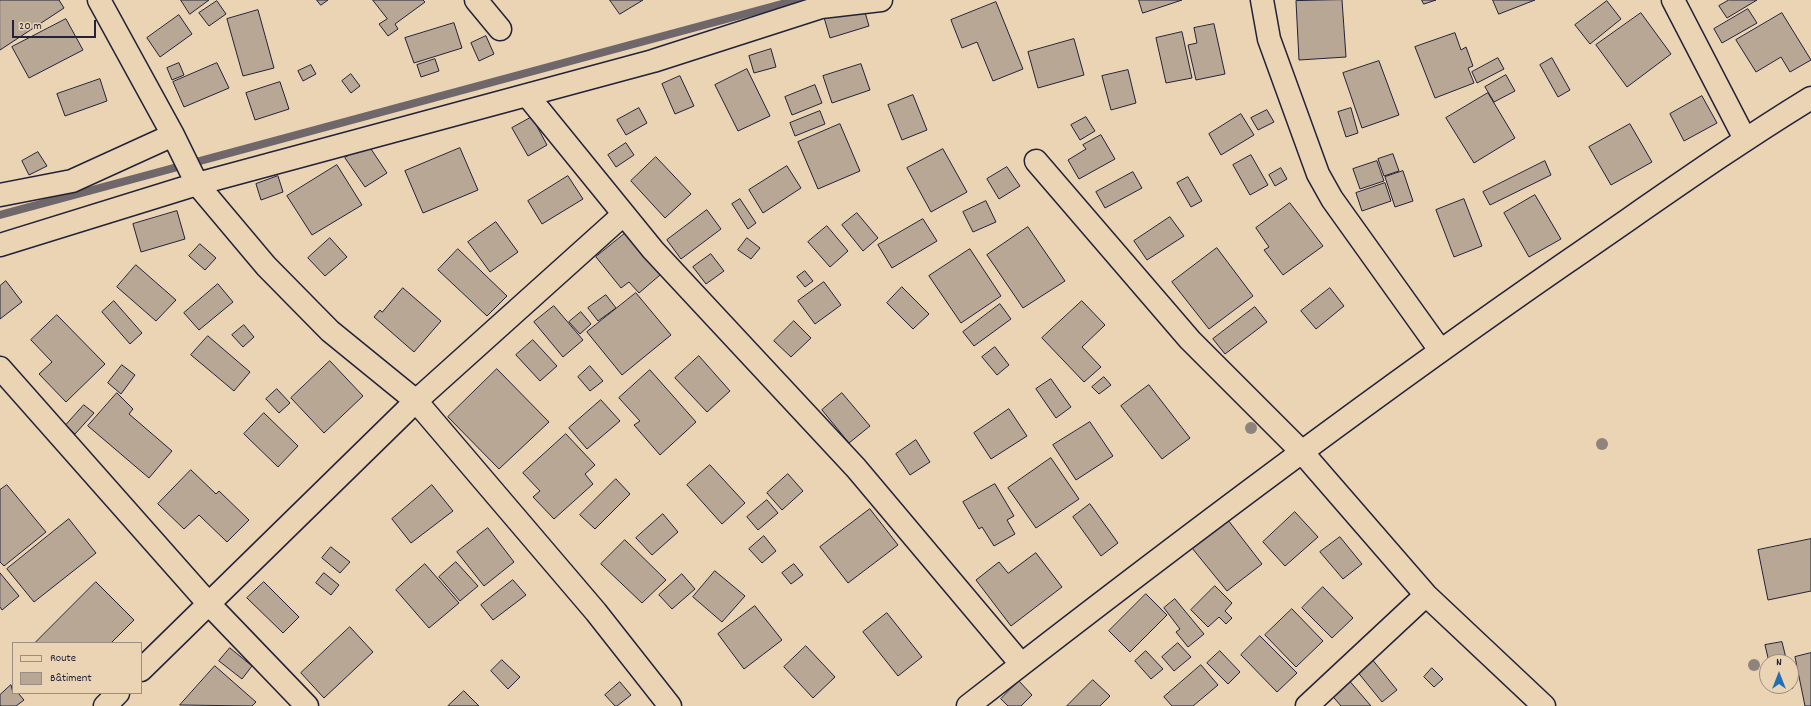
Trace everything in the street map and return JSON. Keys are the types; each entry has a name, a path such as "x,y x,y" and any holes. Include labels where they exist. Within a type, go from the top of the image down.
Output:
{"street":[{"path":"98,0 176,140 197,184 266,266 330,331 416,401 596,612 670,706"},
{"path":"476,0 500,29"},
{"path":"0,245 197,184 654,61 822,7 881,0"},
{"path":"1262,0 1269,39 1318,174 1332,199 1440,350"},
{"path":"1673,0 1745,139"},
{"path":"527,95 654,250 856,468 1021,664"},
{"path":"968,706 1301,451 1440,350 1745,139 1811,98"},
{"path":"0,195 72,181 176,140"},
{"path":"1036,160 1190,340 1301,451 1426,595 1544,706"},
{"path":"142,669 416,401 624,214"},
{"path":"0,368 208,603 307,706"},
{"path":"1307,706 1426,595"},
{"path":"105,706 117,694"}],"building":[{"path":"0,0 59,0 64,8 0,50"},
{"path":"181,0 209,0 190,14"},
{"path":"317,0 328,0 321,5"},
{"path":"373,0 423,0 425,2 395,24 398,29 388,36 379,24 387,19"},
{"path":"610,0 643,0 620,14"},
{"path":"1139,0 1182,0 1143,13"},
{"path":"1342,0 1346,57 1299,60 1296,1"},
{"path":"1422,0 1436,0 1424,4"},
{"path":"1493,0 1535,0 1499,14"},
{"path":"1729,0 1757,0 1727,18 1719,6"},
{"path":"217,1 226,14 209,26 199,13"},
{"path":"1607,1 1621,19 1590,44 1575,25"},
{"path":"862,2 869,26 830,38 823,14"},
{"path":"996,2 1023,69 993,81 977,42 962,48 951,20"},
{"path":"1748,9 1757,23 1722,43 1714,29"},
{"path":"258,10 274,68 243,76 227,19"},
{"path":"1641,13 1671,54 1627,87 1596,45"},
{"path":"1782,13 1811,60 1790,72 1781,57 1756,72 1736,40"},
{"path":"179,15 192,34 160,57 147,38"},
{"path":"66,19 83,50 29,78 12,47"},
{"path":"454,23 462,48 414,63 405,38"},
{"path":"1214,24 1225,74 1196,80 1188,45 1197,43 1194,28"},
{"path":"1182,32 1192,78 1166,83 1156,38"},
{"path":"1455,33 1461,50 1466,47 1473,66 1468,68 1474,83 1435,98 1415,47"},
{"path":"486,36 494,54 479,61 471,43"},
{"path":"1074,39 1084,75 1038,88 1028,52"},
{"path":"771,49 776,67 754,73 749,56"},
{"path":"1498,58 1504,69 1477,83 1472,72"},
{"path":"1552,58 1570,90 1558,97 1540,65"},
{"path":"435,59 439,71 421,77 417,65"},
{"path":"1379,61 1399,115 1362,128 1343,73"},
{"path":"179,63 184,75 172,80 167,68"},
{"path":"217,63 229,88 184,107 173,82"},
{"path":"861,64 870,90 832,103 823,76"},
{"path":"311,65 316,74 303,81 298,71"},
{"path":"747,69 770,116 738,131 715,85"},
{"path":"1128,70 1136,103 1111,110 1102,76"},
{"path":"351,74 360,86 351,93 342,81"},
{"path":"1506,75 1515,91 1494,102 1485,87"},
{"path":"680,76 694,106 675,114 662,84"},
{"path":"100,79 107,101 65,116 57,94"},
{"path":"280,82 289,109 255,120 246,93"},
{"path":"815,85 822,103 792,115 785,97"},
{"path":"1488,93 1515,138 1474,163 1446,118"},
{"path":"913,95 927,130 902,140 888,105"},
{"path":"1702,96 1717,123 1684,141 1670,114"},
{"path":"639,108 647,123 626,135 617,120"},
{"path":"1351,108 1358,133 1346,137 1338,112"},
{"path":"1267,110 1274,122 1258,130 1251,118"},
{"path":"820,111 825,124 795,136 790,123"},
{"path":"1241,114 1254,135 1221,155 1209,134"},
{"path":"532,117 547,145 528,156 512,128"},
{"path":"1086,117 1095,131 1080,140 1071,125"},
{"path":"840,124 860,171 818,189 798,142"},
{"path":"1630,124 1652,162 1611,185 1589,147"},
{"path":"1101,135 1115,159 1079,179 1068,160 1086,149 1083,145"},
{"path":"367,143 387,173 365,187 345,158"},
{"path":"626,143 634,155 616,167 608,155"},
{"path":"460,148 478,190 423,213 405,171"},
{"path":"943,149 967,192 931,212 907,168"},
{"path":"38,152 47,166 29,175 22,161"},
{"path":"1393,154 1399,171 1384,176 1378,159"},
{"path":"1251,155 1268,185 1250,195 1233,165"},
{"path":"656,157 691,194 665,218 631,181"},
{"path":"1377,161 1384,181 1360,189 1353,169"},
{"path":"1545,161 1551,175 1490,205 1483,192"},
{"path":"337,165 362,205 312,235 287,196"},
{"path":"787,166 801,188 763,213 749,190"},
{"path":"1007,167 1020,186 999,199 987,179"},
{"path":"1281,168 1287,179 1275,186 1269,175"},
{"path":"1403,171 1413,201 1395,207 1385,177"},
{"path":"1133,172 1142,188 1105,208 1096,192"},
{"path":"278,176 283,192 261,200 256,184"},
{"path":"568,176 583,199 542,224 528,201"},
{"path":"1188,177 1202,201 1191,207 1177,183"},
{"path":"1385,183 1391,201 1362,211 1356,193"},
{"path":"1535,195 1561,239 1529,257 1504,213"},
{"path":"740,199 756,223 748,229 732,204"},
{"path":"1464,199 1482,246 1454,257 1436,210"},
{"path":"986,201 996,222 973,232 963,212"},
{"path":"1290,203 1323,246 1283,275 1264,250 1269,247 1256,228"},
{"path":"707,210 721,229 681,259 667,240"},
{"path":"177,211 185,239 141,252 133,224"},
{"path":"857,213 878,238 863,251 842,225"},
{"path":"1170,217 1184,236 1147,260 1134,241"},
{"path":"923,219 937,241 892,268 878,245"},
{"path":"496,222 518,252 490,272 468,242"},
{"path":"827,226 848,251 830,267 808,242"},
{"path":"633,227 667,269 639,293 629,282 621,288 596,257"},
{"path":"1028,227 1065,281 1023,308 987,255"},
{"path":"330,238 347,257 325,276 308,258"},
{"path":"747,238 760,248 751,259 738,250"},
{"path":"200,244 216,258 205,270 189,256"},
{"path":"1217,248 1253,296 1209,329 1172,282"},
{"path":"458,249 507,296 487,316 438,270"},
{"path":"970,249 1001,296 961,323 929,276"},
{"path":"711,254 724,271 706,284 693,267"},
{"path":"136,265 176,300 156,321 117,287"},
{"path":"805,271 813,281 805,287 797,277"},
{"path":"6,281 22,302 0,319 0,286"},
{"path":"824,282 841,305 815,324 798,301"},
{"path":"218,284 233,302 199,330 184,313"},
{"path":"902,287 929,314 913,329 887,303"},
{"path":"403,288 441,321 414,352 374,317 380,310 382,312"},
{"path":"1330,288 1344,306 1316,329 1301,311"},
{"path":"636,293 671,335 622,375 587,332"},
{"path":"606,295 616,308 598,321 588,308"},
{"path":"114,301 142,333 130,344 102,312"},
{"path":"1082,301 1105,325 1082,347 1101,367 1084,382 1042,338"},
{"path":"1000,304 1011,319 974,346 963,332"},
{"path":"554,306 583,340 563,357 534,322"},
{"path":"1255,307 1267,322 1225,354 1213,339"},
{"path":"581,312 591,324 580,334 569,322"},
{"path":"57,315 105,364 66,402 39,374 52,362 31,340"},
{"path":"794,321 811,338 791,357 774,341"},
{"path":"244,325 254,337 243,347 232,335"},
{"path":"208,336 250,372 234,391 191,355"},
{"path":"533,340 557,366 540,381 516,355"},
{"path":"995,347 1009,365 997,375 982,357"},
{"path":"699,356 730,391 707,412 675,378"},
{"path":"330,361 363,396 324,433 291,398"},
{"path":"122,365 135,375 121,394 108,383"},
{"path":"590,366 603,381 590,391 578,377"},
{"path":"497,369 549,422 499,469 448,417"},
{"path":"650,370 696,422 660,455 634,425 640,421 619,398"},
{"path":"1104,377 1111,385 1099,394 1092,387"},
{"path":"1051,379 1071,407 1056,418 1036,389"},
{"path":"1149,385 1190,438 1162,459 1121,406"},
{"path":"277,389 290,403 279,413 266,399"},
{"path":"117,393 133,409 129,414 172,451 149,478 88,426"},
{"path":"842,393 870,426 849,443 822,410"},
{"path":"601,400 620,421 587,449 569,428"},
{"path":"84,405 94,413 75,434 66,425"},
{"path":"1009,409 1027,436 991,459 974,433"},
{"path":"264,413 298,446 278,467 244,434"},
{"path":"1090,422 1113,456 1076,480 1053,445"},
{"path":"566,434 595,465 585,474 593,484 554,519 533,497 540,491 523,473"},
{"path":"916,440 930,462 910,475 896,454"},
{"path":"1051,458 1079,499 1036,528 1008,488"},
{"path":"710,465 745,503 722,524 687,485"},
{"path":"191,470 216,494 219,491 249,520 227,542 199,515 184,529 158,504"},
{"path":"788,474 803,491 782,510 767,493"},
{"path":"616,479 630,494 595,529 580,515"},
{"path":"995,484 1014,516 1007,520 1015,534 994,546 982,527 979,529 963,502"},
{"path":"7,485 46,532 4,566 0,562 0,490"},
{"path":"432,485 453,511 411,543 392,519"},
{"path":"767,500 778,513 758,530 747,517"},
{"path":"1090,504 1118,543 1101,556 1073,517"},
{"path":"870,509 898,545 848,583 820,547"},
{"path":"1295,512 1318,537 1285,566 1263,542"},
{"path":"663,514 678,532 652,555 636,538"},
{"path":"69,519 96,553 34,602 7,569"},
{"path":"1228,520 1262,564 1227,591 1192,548"},
{"path":"488,528 514,562 484,586 457,552"},
{"path":"764,536 776,551 762,563 749,549"},
{"path":"1340,537 1362,564 1343,579 1320,552"},
{"path":"1811,539 1811,591 1768,600 1758,550"},
{"path":"625,540 666,580 642,603 601,564"},
{"path":"331,547 350,562 340,573 322,558"},
{"path":"1036,553 1062,587 1011,626 976,580 999,562 1008,573"},
{"path":"456,562 478,586 460,601 439,577"},
{"path":"425,564 459,603 429,628 396,590"},
{"path":"794,564 803,575 791,584 782,573"},
{"path":"715,571 745,596 722,622 693,597"},
{"path":"0,573 19,596 2,610 0,607"},
{"path":"324,573 339,585 331,595 316,583"},
{"path":"682,574 695,589 672,609 659,595"},
{"path":"513,580 526,595 493,620 481,605"},
{"path":"96,582 134,620 112,642 36,642"},
{"path":"264,582 299,617 283,633 247,598"},
{"path":"1215,586 1232,603 1225,611 1232,618 1226,624 1219,617 1208,627 1191,610"},
{"path":"1323,587 1353,618 1332,638 1302,608"},
{"path":"1146,594 1167,615 1130,652 1109,631"},
{"path":"1175,599 1204,634 1188,647 1176,632 1180,629 1164,608"},
{"path":"755,606 782,640 744,669 718,634"},
{"path":"1292,609 1323,641 1296,667 1265,635"},
{"path":"887,613 922,657 898,676 863,632"},
{"path":"350,627 373,652 324,698 301,673"},
{"path":"1260,636 1297,673 1277,692 1241,655"},
{"path":"1782,642 1785,654 1767,654 1765,645"},
{"path":"1178,643 1191,657 1174,671 1162,657"},
{"path":"806,646 835,677 813,698 784,667"},
{"path":"230,648 252,666 242,679 219,661"},
{"path":"1146,651 1163,669 1151,679 1135,661"},
{"path":"1220,651 1240,672 1228,684 1207,663"},
{"path":"1811,653 1811,706 1805,706 1799,677 1799,656"},
{"path":"1371,658 1397,690 1382,702 1356,670"},
{"path":"502,660 520,677 508,689 491,671"},
{"path":"1201,665 1218,685 1193,706 1172,706 1164,697"},
{"path":"215,666 256,702 252,706 180,705"},
{"path":"1432,668 1443,679 1434,687 1424,677"},
{"path":"1347,678 1371,706 1341,706 1329,692"},
{"path":"1093,680 1110,696 1100,706 1067,706"},
{"path":"1019,681 1032,695 1021,706 1008,706 1001,699"},
{"path":"620,682 631,695 615,706 605,695"},
{"path":"11,685 12,694 19,694 24,700 16,706 0,706 0,695"},
{"path":"464,691 479,706 448,706"}],"waterway":[{"path":"0,215 797,0"}]}
